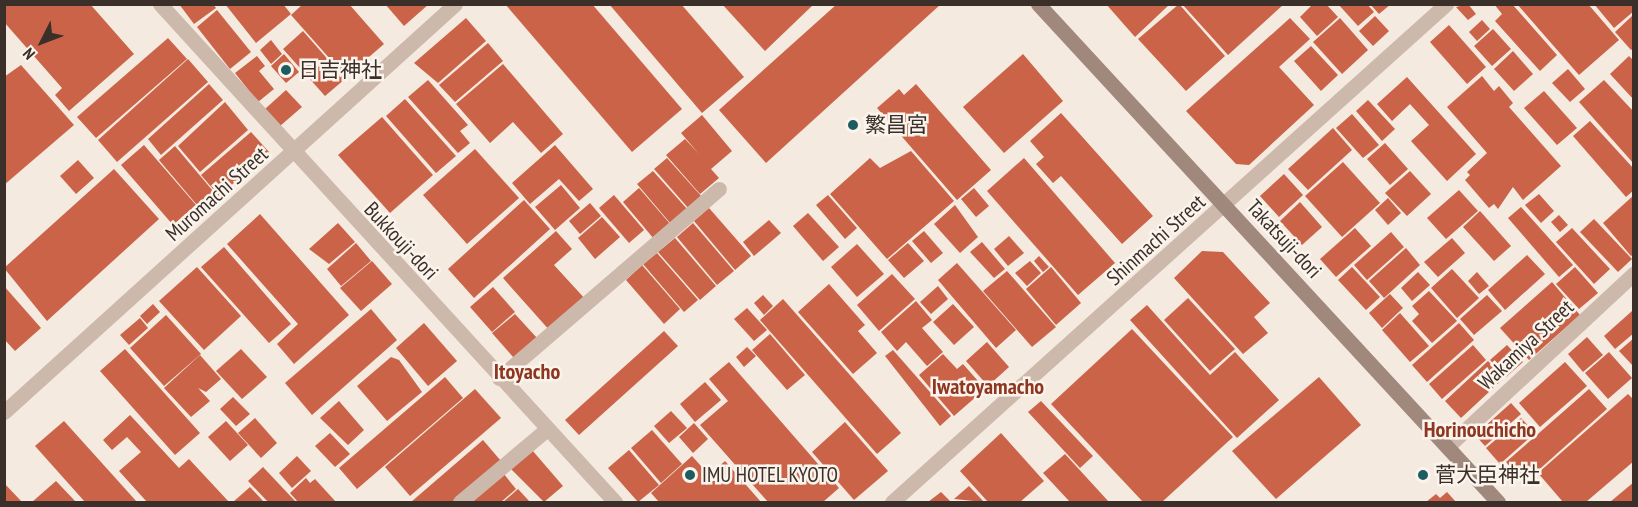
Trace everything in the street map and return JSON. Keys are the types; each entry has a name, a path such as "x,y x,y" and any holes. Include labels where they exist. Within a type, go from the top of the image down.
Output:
{"street":[{"name":"Bukkouji-dori","path":"160,4 293,154 615,502"},
{"name":"Muromachi Street","path":"4,412 293,154 455,4"},
{"name":"Takatsuji-dori","path":"1038,4 1498,502"},
{"name":"Shinmachi Street","path":"892,502 1225,207 1446,4"},
{"path":"499,378 719,189"},
{"name":"Wakamiya Street","path":"1447,447 1634,273"},
{"path":"460,502 547,429"}],"building":[{"path":"4,4 90,4 134,54 69,111 55,95 62,88 4,22"},
{"path":"179,4 213,4 216,8 194,24"},
{"path":"225,4 283,4 291,14 256,43"},
{"path":"303,4 349,4 384,44 346,77 291,15"},
{"path":"385,4 429,4 404,26"},
{"path":"505,4 592,4 682,109 632,152"},
{"path":"609,4 681,4 744,77 702,113"},
{"path":"722,4 814,4 765,51"},
{"path":"837,4 941,4 766,163 719,110"},
{"path":"1106,4 1170,4 1135,37"},
{"path":"1179,4 1225,56 1186,91 1138,39"},
{"path":"1182,4 1284,4 1228,55"},
{"path":"1313,4 1326,4 1338,17 1317,36 1300,17"},
{"path":"1338,4 1367,4 1374,12 1358,26"},
{"path":"1370,4 1391,4 1379,14"},
{"path":"1468,4 1476,14 1468,20 1456,7"},
{"path":"1494,4 1512,4 1557,55 1540,71 1495,21 1502,14"},
{"path":"1517,4 1588,4 1619,40 1579,75"},
{"path":"1594,4 1634,4 1634,11 1614,28"},
{"path":"217,10 251,52 230,69 197,27"},
{"path":"1375,16 1389,31 1373,46 1359,31"},
{"path":"1632,16 1634,48 1631,50 1615,32"},
{"path":"466,18 486,41 438,83 414,63"},
{"path":"1290,18 1310,39 1279,67 1314,105 1249,165 1236,164 1186,111"},
{"path":"1340,18 1368,50 1342,74 1313,42"},
{"path":"1482,20 1490,29 1477,41 1469,32"},
{"path":"1449,25 1486,67 1467,84 1430,42"},
{"path":"1493,29 1511,49 1492,66 1474,46"},
{"path":"303,31 345,79 325,96 283,49"},
{"path":"168,38 187,59 96,138 77,117"},
{"path":"271,40 282,54 271,64 260,50"},
{"path":"488,43 503,61 455,102 439,85"},
{"path":"1311,46 1338,75 1321,91 1294,61"},
{"path":"1513,51 1533,74 1514,91 1494,69"},
{"path":"284,54 299,72 286,83 271,66"},
{"path":"1023,54 1063,101 1004,153 963,107"},
{"path":"257,56 265,66 259,71 274,89 258,102 235,73"},
{"path":"1629,56 1634,61 1634,100 1610,74"},
{"path":"188,59 208,82 117,162 98,140"},
{"path":"503,64 563,134 541,153 513,122 490,143 456,104"},
{"path":"21,65 74,125 4,185 4,77"},
{"path":"1568,69 1585,89 1570,102 1552,83"},
{"path":"1482,76 1494,91 1499,86 1513,103 1509,107 1561,166 1523,200 1513,187 1498,209 1494,204 1489,208 1465,180 1470,175 1467,172 1487,153 1447,107"},
{"path":"1407,77 1476,154 1447,181 1411,141 1429,125 1410,104 1392,121 1377,104"},
{"path":"428,80 468,125 460,131 470,143 458,153 408,97"},
{"path":"1604,80 1634,112 1634,164 1579,102"},
{"path":"209,84 223,100 161,155 148,139"},
{"path":"916,84 991,170 957,200 877,108 899,89 904,95"},
{"path":"286,90 302,107 280,126 265,109"},
{"path":"1544,91 1577,128 1557,145 1524,108"},
{"path":"405,99 456,156 436,173 386,116"},
{"path":"1368,100 1395,129 1382,141 1356,111"},
{"path":"225,102 248,130 200,172 178,146"},
{"path":"1061,113 1153,216 1122,244 1061,176 1053,183 1036,164 1044,157 1030,141"},
{"path":"1352,114 1379,145 1363,158 1336,128"},
{"path":"702,115 732,151 711,169 719,178 700,194 666,155 685,139 699,154 681,133"},
{"path":"382,117 433,175 390,213 338,155"},
{"path":"1590,121 1634,169 1634,190 1626,197 1573,136"},
{"path":"1333,128 1352,150 1308,190 1288,169"},
{"path":"251,132 269,152 219,196 201,175"},
{"path":"1385,143 1408,169 1390,185 1367,159"},
{"path":"144,145 196,205 173,225 121,165"},
{"path":"555,145 593,189 579,201 559,179 530,204 512,183"},
{"path":"175,146 218,197 202,211 159,160"},
{"path":"475,149 519,198 467,244 423,195"},
{"path":"911,151 954,201 887,259 830,194 870,158 880,168"},
{"path":"667,158 702,197 689,209 654,169"},
{"path":"1024,158 1115,263 1078,295 987,191"},
{"path":"78,160 94,178 76,194 60,176"},
{"path":"1343,162 1380,203 1342,237 1305,196"},
{"path":"114,169 159,219 47,321 4,268"},
{"path":"653,171 688,210 671,224 637,184"},
{"path":"1410,171 1431,194 1407,216 1385,193"},
{"path":"1284,174 1303,195 1279,217 1260,196"},
{"path":"561,185 580,208 555,230 535,207"},
{"path":"639,188 671,225 654,239 623,202"},
{"path":"974,188 989,206 976,217 961,199"},
{"path":"1459,190 1478,211 1446,239 1427,218"},
{"path":"1539,194 1554,211 1541,223 1525,205"},
{"path":"614,195 644,230 629,243 599,208"},
{"path":"828,195 857,228 845,239 816,205"},
{"path":"1634,195 1634,254 1631,256 1603,223"},
{"path":"1388,198 1401,213 1388,225 1375,210"},
{"path":"524,200 550,229 474,298 448,269"},
{"path":"1300,202 1322,227 1302,245 1280,221"},
{"path":"590,203 601,216 580,234 569,221"},
{"path":"955,205 978,237 960,253 934,224"},
{"path":"1521,207 1573,265 1559,277 1508,218"},
{"path":"709,208 751,256 735,270 694,221"},
{"path":"1480,211 1511,246 1494,261 1463,227"},
{"path":"808,213 839,247 823,261 793,226"},
{"path":"260,214 349,315 294,364 277,344 298,324 227,244"},
{"path":"1559,215 1568,225 1560,232 1551,222"},
{"path":"602,217 620,237 595,259 578,238"},
{"path":"1594,219 1632,259 1618,272 1580,232"},
{"path":"769,220 781,233 754,256 743,242"},
{"path":"338,223 355,242 329,264 309,249"},
{"path":"693,223 734,271 717,285 677,237"},
{"path":"1355,228 1371,246 1336,277 1320,259"},
{"path":"1572,228 1610,269 1594,284 1556,242"},
{"path":"556,231 572,249 554,265 587,301 551,332 503,278"},
{"path":"924,231 943,253 931,263 912,241"},
{"path":"1391,232 1404,247 1367,280 1354,265"},
{"path":"1009,236 1024,253 1008,266 994,249"},
{"path":"675,238 716,286 700,300 658,252"},
{"path":"1452,238 1465,253 1438,277 1424,262"},
{"path":"982,242 1005,269 994,278 970,252"},
{"path":"356,243 371,261 341,286 327,269"},
{"path":"908,243 924,261 904,278 888,260"},
{"path":"857,244 884,274 857,297 831,267"},
{"path":"224,247 291,324 269,343 201,267"},
{"path":"1406,248 1420,265 1384,298 1369,281"},
{"path":"1202,251 1223,252 1270,303 1254,317 1268,333 1243,354 1174,278"},
{"path":"657,253 698,300 684,312 643,264"},
{"path":"1527,255 1545,274 1505,310 1488,290"},
{"path":"1039,256 1049,267 1043,272 1034,261"},
{"path":"372,261 392,284 361,311 340,288"},
{"path":"1030,261 1041,273 1027,286 1015,273"},
{"path":"957,263 1016,330 996,348 938,280"},
{"path":"642,265 680,309 664,324 626,280"},
{"path":"197,267 241,316 204,350 159,301"},
{"path":"1051,267 1081,303 1056,325 1026,289"},
{"path":"1352,267 1380,297 1366,310 1338,280"},
{"path":"1575,267 1598,293 1579,309 1556,284"},
{"path":"1452,269 1479,298 1457,318 1431,288"},
{"path":"1007,271 1056,327 1032,347 983,291"},
{"path":"1418,272 1430,285 1412,301 1401,288"},
{"path":"1477,272 1489,286 1479,294 1468,281"},
{"path":"892,274 915,299 879,331 857,305"},
{"path":"1552,282 1580,315 1529,360 1500,328"},
{"path":"829,284 865,325 858,331 877,353 853,374 798,312"},
{"path":"4,286 41,328 15,351 4,339"},
{"path":"938,286 948,299 931,314 920,302"},
{"path":"493,287 515,312 492,332 470,307"},
{"path":"1429,291 1457,321 1432,343 1412,321 1419,314 1412,306"},
{"path":"1390,294 1403,308 1382,328 1369,313"},
{"path":"763,295 773,306 764,315 754,303"},
{"path":"1487,295 1502,311 1474,335 1460,319"},
{"path":"1188,298 1235,349 1210,371 1164,320"},
{"path":"783,299 901,433 877,454 760,320"},
{"path":"916,301 932,320 922,328 943,352 927,366 906,342 897,351 881,332"},
{"path":"153,304 160,312 147,324 140,316"},
{"path":"953,304 974,327 954,345 933,322"},
{"path":"1147,305 1210,375 1235,352 1279,400 1237,438 1130,320"},
{"path":"747,308 767,330 754,341 734,319"},
{"path":"371,309 397,340 312,415 285,383"},
{"path":"1632,311 1634,333 1615,349 1604,336"},
{"path":"1400,313 1429,346 1410,362 1382,330"},
{"path":"515,314 537,338 514,358 492,333"},
{"path":"166,315 201,354 164,386 130,348"},
{"path":"140,318 148,328 129,345 120,335"},
{"path":"424,323 457,361 428,386 396,348"},
{"path":"1459,323 1474,340 1427,382 1412,365"},
{"path":"1132,329 1233,437 1162,502 1143,502 1051,404"},
{"path":"664,331 678,346 579,435 565,420"},
{"path":"770,334 805,375 787,390 752,350"},
{"path":"1587,337 1603,355 1583,372 1568,354"},
{"path":"1634,338 1634,367 1619,351"},
{"path":"987,342 1009,367 988,386 966,361"},
{"path":"1473,345 1486,360 1442,399 1429,384"},
{"path":"1507,345 1523,362 1506,377 1490,360"},
{"path":"747,347 756,356 744,367 736,357"},
{"path":"125,349 200,433 175,455 100,371"},
{"path":"241,349 267,377 242,399 216,371"},
{"path":"893,350 951,416 940,426 885,356"},
{"path":"1609,352 1632,378 1608,399 1585,373"},
{"path":"943,354 957,369 963,364 985,389 954,416 919,375"},
{"path":"200,355 221,379 206,392 198,388 210,401 191,417 164,388"},
{"path":"391,357 399,360 422,392 387,421 357,386"},
{"path":"1488,361 1504,378 1461,418 1445,401"},
{"path":"729,362 839,488 823,502 768,502 700,425 728,401 709,379"},
{"path":"1565,362 1587,386 1540,427 1519,403"},
{"path":"445,377 463,398 357,489 339,468"},
{"path":"1319,377 1361,425 1276,499 1232,451"},
{"path":"705,382 721,400 695,422 680,404"},
{"path":"475,389 501,418 410,496 385,467"},
{"path":"1589,389 1607,409 1524,483 1506,462"},
{"path":"1628,394 1634,400 1634,461 1586,502 1563,502 1538,473"},
{"path":"233,397 250,414 236,426 220,409"},
{"path":"339,401 364,430 348,445 320,418"},
{"path":"1041,401 1093,456 1080,468 1028,412"},
{"path":"1511,403 1521,414 1485,446 1475,435"},
{"path":"671,411 687,428 669,443 654,426"},
{"path":"130,415 179,468 189,459 229,502 147,502 119,471 141,452 127,437 112,450 103,440"},
{"path":"255,418 277,443 261,458 238,433"},
{"path":"1521,418 1535,433 1500,464 1486,448"},
{"path":"64,421 137,502 85,502 35,446"},
{"path":"226,421 248,445 230,461 208,437"},
{"path":"845,422 888,471 854,500 812,452"},
{"path":"694,423 708,439 693,453 679,437"},
{"path":"652,430 682,464 661,483 631,448"},
{"path":"330,433 350,454 335,467 315,446"},
{"path":"1001,433 1044,481 1020,502 988,502 960,471"},
{"path":"483,440 501,461 453,502 411,502"},
{"path":"532,450 563,486 544,502 510,468"},
{"path":"629,450 659,485 638,502 608,468"},
{"path":"1065,454 1109,502 1070,502 1043,473"},
{"path":"297,456 311,471 292,488 279,473"},
{"name":"IMU HOTEL KYOTO","path":"692,456 709,475 725,461 761,502 659,502 651,493"},
{"path":"263,467 296,502 268,502 248,481"},
{"path":"503,473 516,489 501,502 475,502 472,499"},
{"path":"306,478 310,483 315,479 336,502 298,502 290,493"},
{"path":"56,481 76,502 32,502"},
{"path":"1634,482 1634,502 1610,502"},
{"path":"4,483 22,502 4,502"},
{"path":"969,486 984,502 954,499"},
{"path":"250,487 264,502 233,502"},
{"path":"518,489 530,502 503,502"},
{"path":"941,492 951,502 928,502"},
{"path":"1447,492 1456,502 1426,502 1436,494 1440,498"}],"place":[{"name":"日吉神社","path":"286,70"},
{"name":"繁昌宮","path":"853,125"},
{"name":"IMU HOTEL KYOTO","path":"690,475"},
{"name":"菅大臣神社","path":"1423,475"}],"district":[{"name":"Itoyacho","path":"527,372"},
{"name":"Iwatoyamacho","path":"988,387"},
{"name":"Horinouchicho","path":"1480,430"}]}
